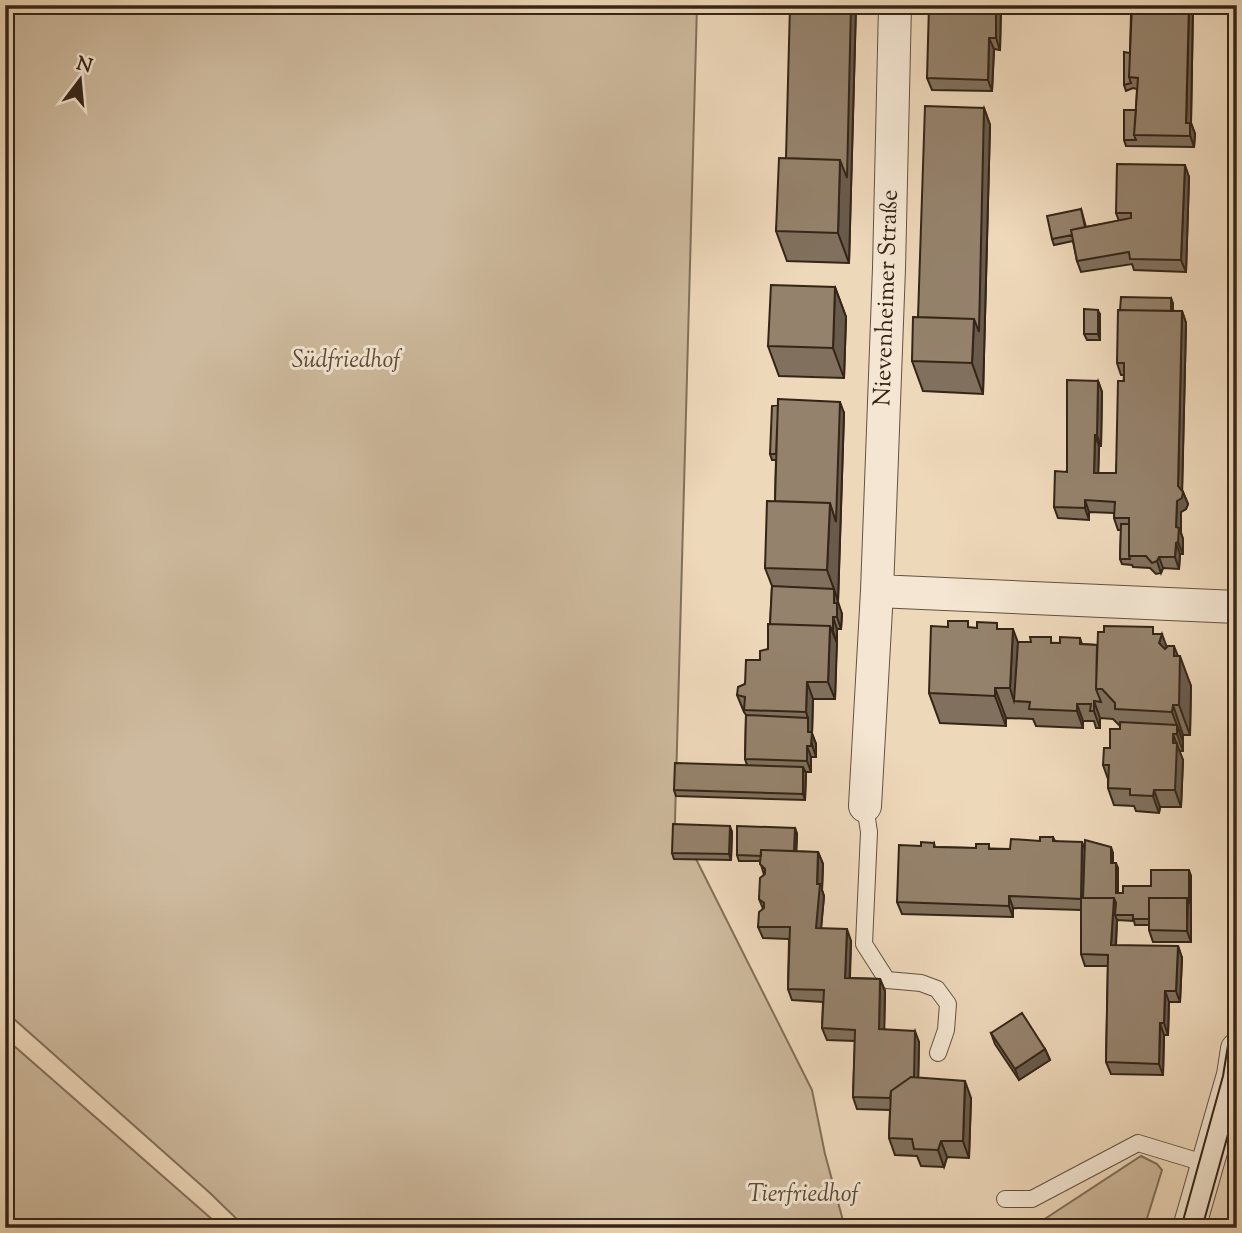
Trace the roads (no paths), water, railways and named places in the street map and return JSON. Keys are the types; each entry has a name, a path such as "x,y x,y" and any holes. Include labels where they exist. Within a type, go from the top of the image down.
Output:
{"street":[{"name":"Nievenheimer Straße","path":"865,806 877,591 895,5"},
{"path":"877,591 1237,607"},
{"path":"1189,1228 1236,1066"}],"lane":[{"name":"Nievenheimer Straße","path":"865,806 869,832 864,944 887,979 921,983 937,989 948,1004 946,1030 937,1052"},
{"path":"1005,1199 1032,1199 1138,1143 1207,1164"}],"tram line":[{"path":"1181,1228 1223,1076 1231,1027 1237,934"},
{"path":"1202,1228 1237,1102"}],"park label":[{"name":"Südfriedhof","path":"346,361"},
{"name":"Tierfriedhof","path":"803,1195"}]}
